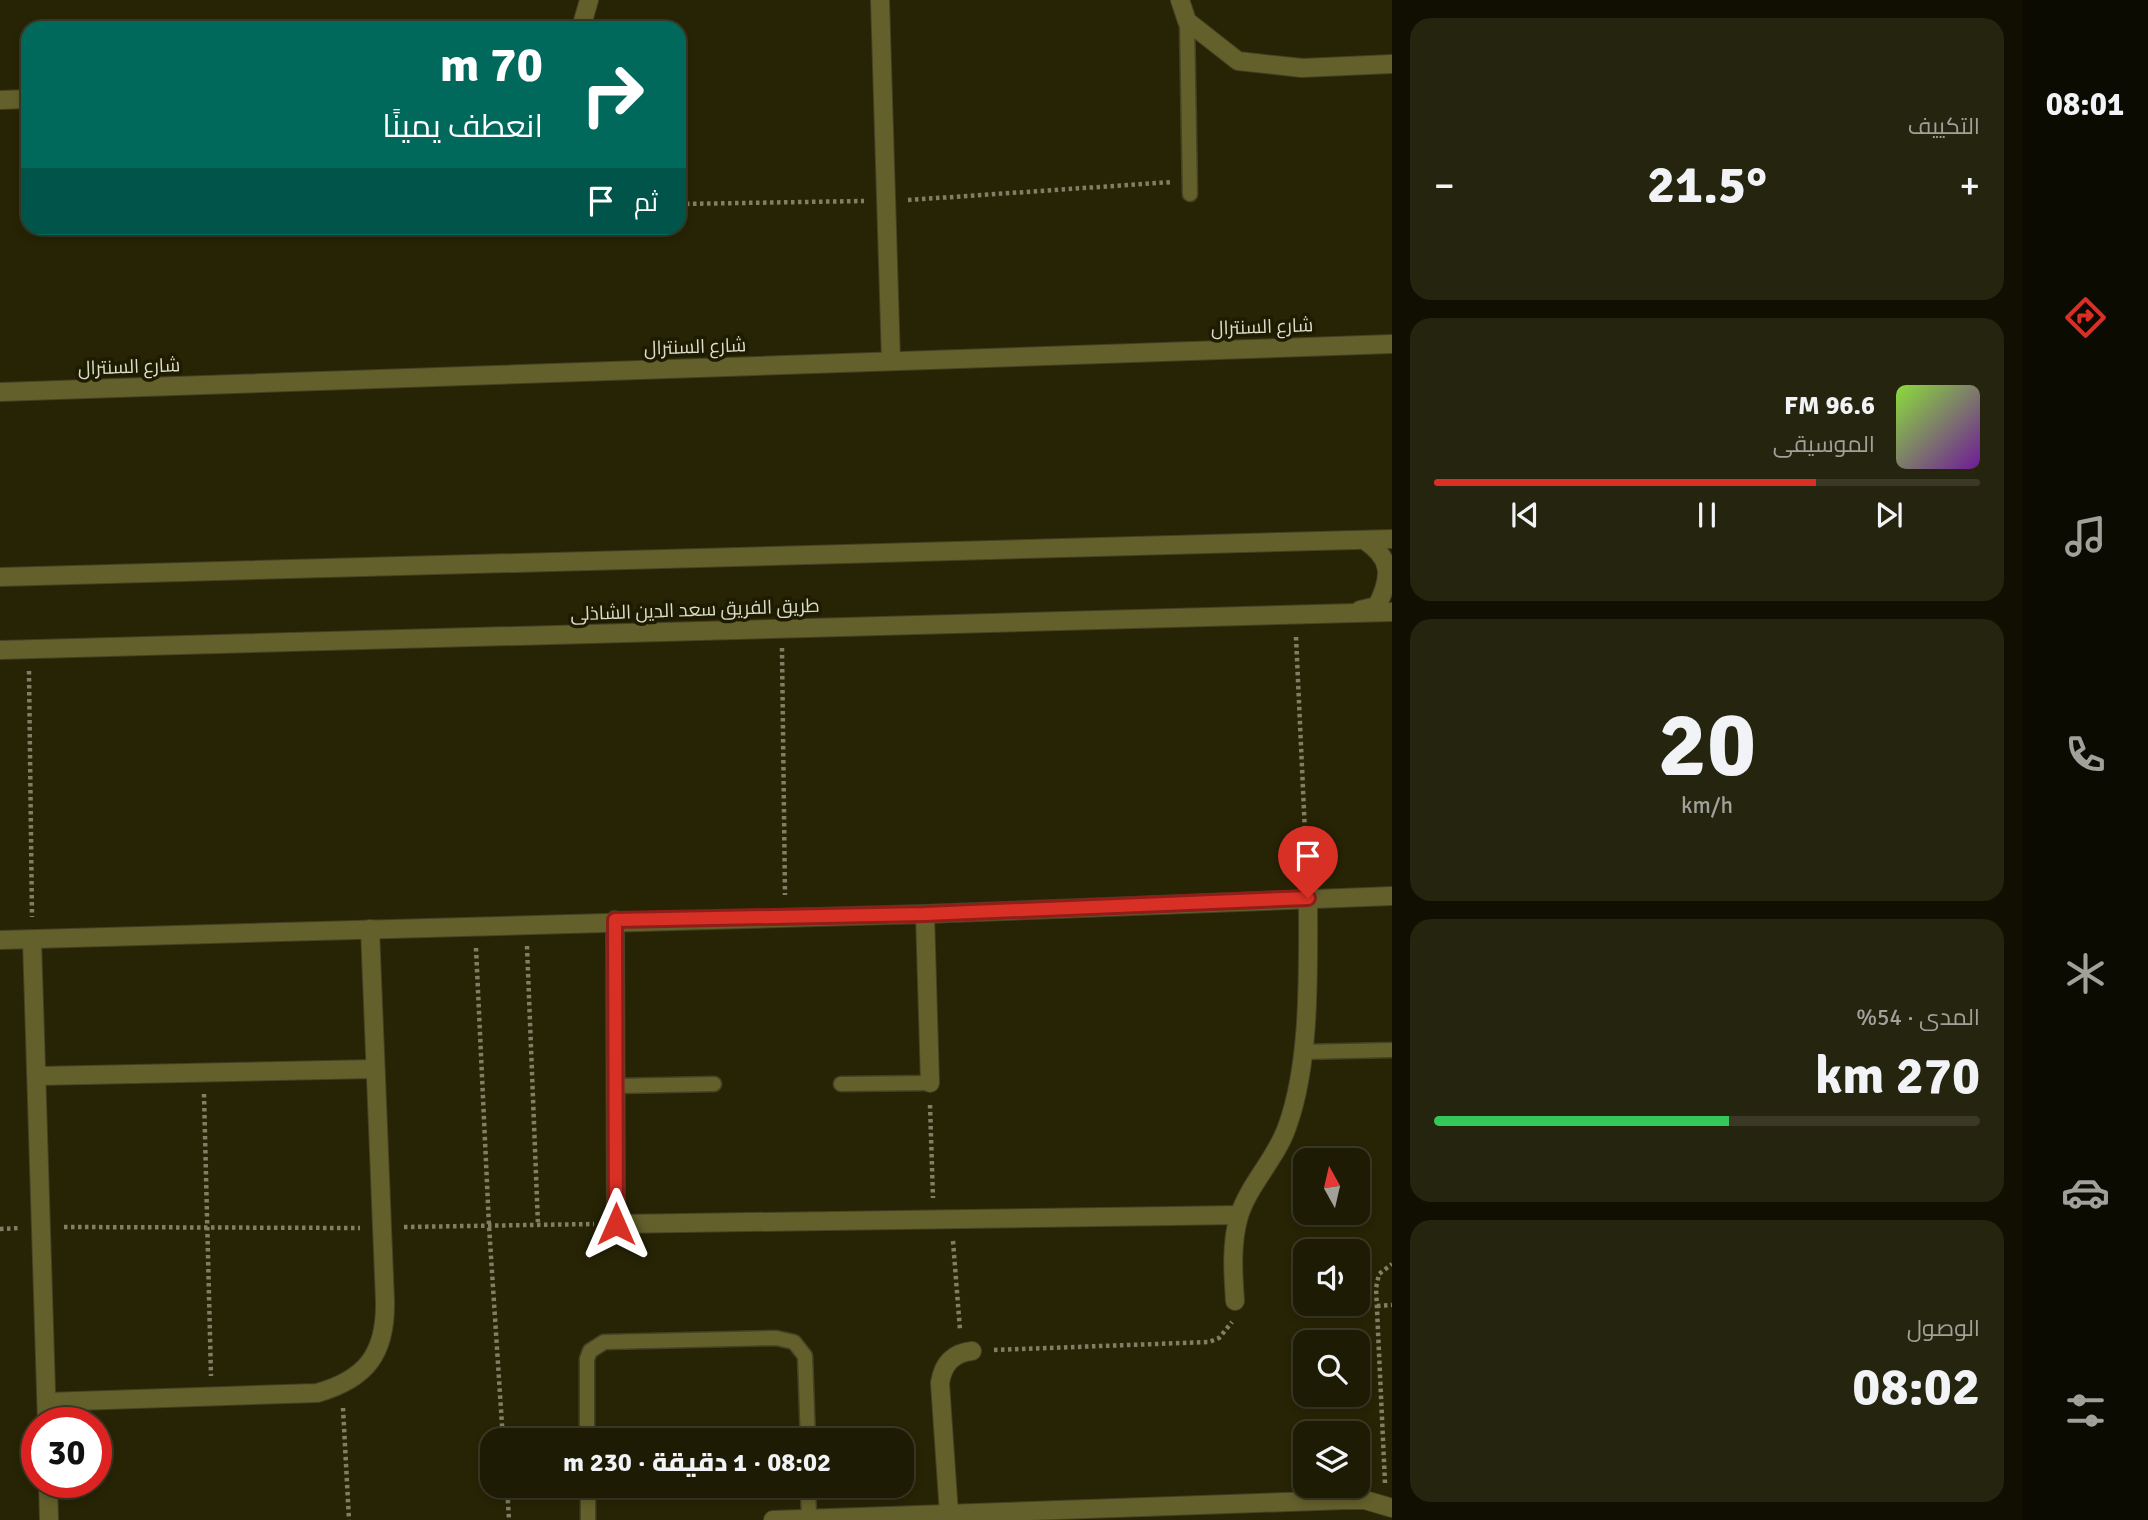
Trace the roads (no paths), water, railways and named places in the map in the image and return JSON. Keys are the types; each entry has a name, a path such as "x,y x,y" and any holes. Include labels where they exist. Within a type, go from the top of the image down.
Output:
{"street":[{"path":"583,21 589,0"},
{"path":"880,0 891,362"},
{"path":"1180,0 1187,20 1238,61 1302,68 1392,64"},
{"path":"0,100 21,99"},
{"name":"شارع السنترال","path":"0,393 1392,344"},
{"path":"0,577 1392,539"},
{"path":"1350,613 1377,606 1390,578 1386,556 1380,549 1364,540"},
{"name":"طريق الفريق سعد الدين الشاذلى","path":"0,650 1392,612"},
{"path":"0,940 615,920 925,914 1392,896"},
{"path":"1235,1301 1234,1242 1239,1214 1270,1163 1287,1126 1299,1083 1308,898"},
{"path":"925,914 930,1083"},
{"path":"615,920 616,1224 1239,1214"},
{"path":"47,1402 317,1393 342,1386 362,1371 377,1351 385,1327 370,929"},
{"path":"32,940 47,1407"},
{"path":"37,1076 375,1069"},
{"path":"949,1514 940,1383 946,1364 967,1351"},
{"path":"48,1498 49,1520"},
{"path":"773,1520 1345,1500 1365,1500 1389,1506"}],"lane":[{"path":"1187,20 1190,187"},
{"path":"1302,1052 1392,1050"},
{"path":"841,1084 930,1083"},
{"path":"616,1086 714,1084"},
{"path":"587,1428 587,1359 596,1345 604,1342 776,1338 794,1342 805,1356 808,1428"},
{"path":"587,1498 588,1520"},
{"path":"808,1498 809,1519"}]}
